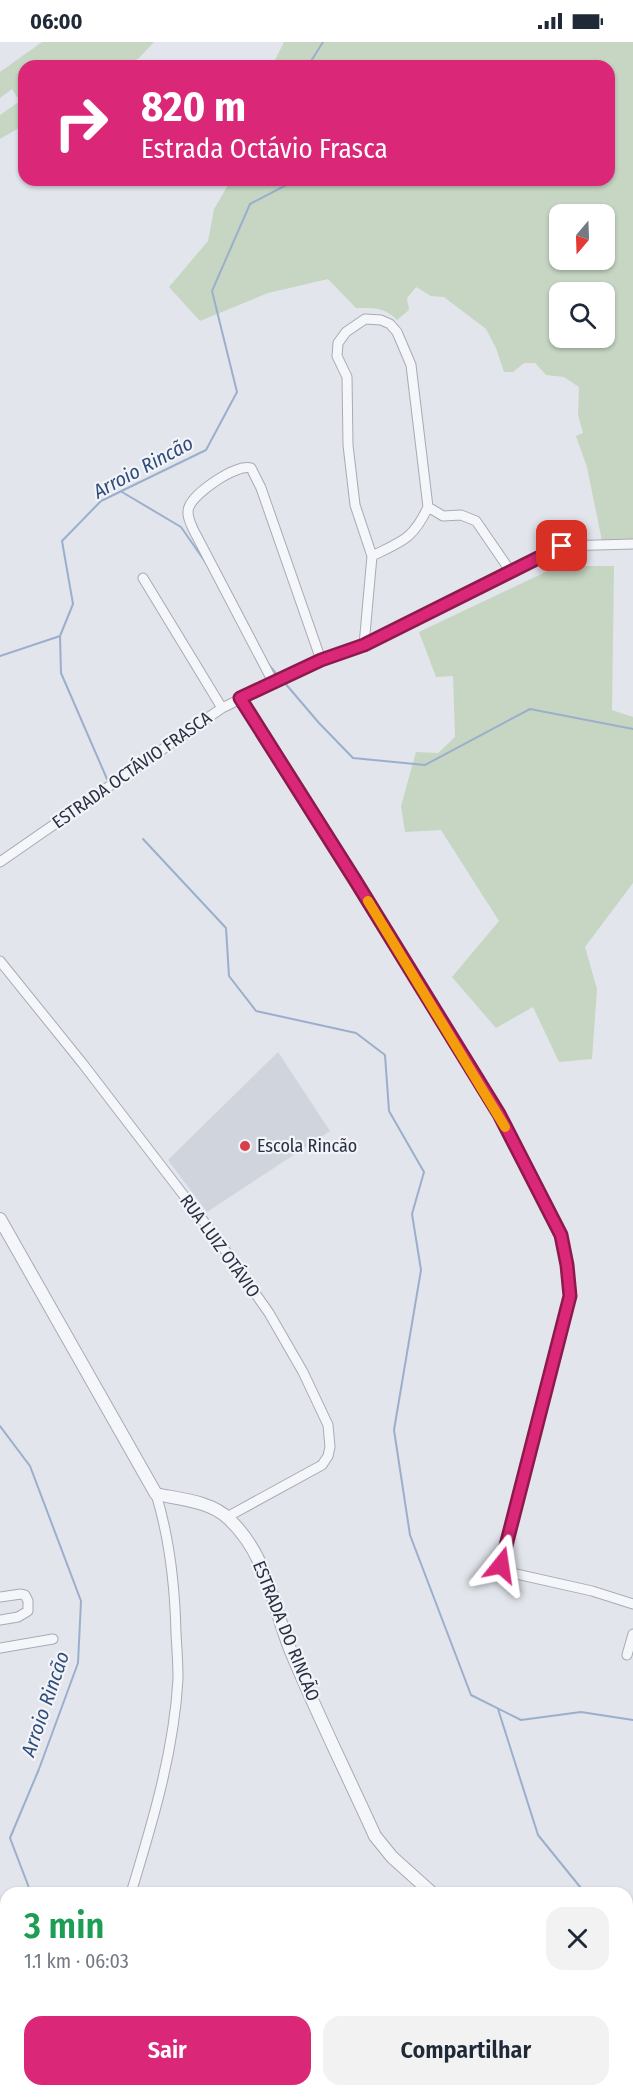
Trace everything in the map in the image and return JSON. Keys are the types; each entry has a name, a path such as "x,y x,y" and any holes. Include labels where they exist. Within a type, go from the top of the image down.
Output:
{"street":[{"path":"364,645 372,556 355,505 348,445 347,377 337,356 338,343 346,332 365,319 381,320 390,324 397,332 411,364 429,507 419,526 406,540 372,556"},
{"path":"273,682 193,529 188,512 192,501 201,492 238,468 251,468 261,488 321,660"},
{"path":"429,507 442,516 461,515 476,521 511,572"},
{"name":"ESTRADA OCTÁVIO FRASCA","path":"0,862 222,708 240,698 321,660 364,645 562,546 633,544"},
{"path":"143,578 222,708"},
{"path":"240,698 499,1114 561,1235 570,1296 501,1569 592,1591 633,1604"},
{"name":"RUA LUIZ OTÁVIO","path":"0,961 83,1064 218,1240 269,1313 303,1372 328,1425 330,1447 328,1456 322,1465 228,1517"},
{"path":"0,1219 156,1494 166,1527 175,1586 178,1679 171,1737 161,1787 134,1887"},
{"name":"ESTRADA DO RINCÃO","path":"156,1494 202,1504 228,1517 246,1537 261,1562 290,1648 375,1836 392,1857 425,1887"},
{"path":"0,1597 21,1594 25,1595 28,1601 28,1611 18,1617 0,1620"},
{"path":"627,1655 633,1634"},
{"path":"0,1648 53,1639"}],"shaded area":[{"name":"Escola Rincão","path":"278,1052 330,1131 207,1212 168,1160"}],"green space":[{"path":"42,42 154,42 136,60 18,60 18,98 12,89 0,98 0,72"},
{"path":"284,42 633,42 633,539 602,541 587,467 576,436 583,433 578,415 579,387 564,377 546,375 535,363 524,363 513,372 504,372 496,348 486,329 444,297 431,296 416,287 407,298 409,310 397,320 383,310 356,308 328,279 268,293 200,321 169,287 208,241 214,209 227,186 615,186 615,60 275,60"},
{"path":"18,102 18,128 0,139 0,115"},
{"path":"558,566 614,566 612,710 633,717 633,883 585,947 597,989 592,1059 559,1062 533,1007 496,1028 452,977 499,921 441,830 405,832 401,806 416,752 438,753 455,737 453,676 436,677 419,632"}],"waterway":[{"name":"Arroio Rincão","path":"312,60 323,42"},
{"name":"Arroio Rincão","path":"0,656 60,636 73,604 62,541 101,501 206,450 237,392 212,291 250,204 284,186"},
{"path":"122,492 181,527 206,563"},
{"path":"60,636 61,673 107,779"},
{"path":"268,664 280,678"},
{"path":"284,682 353,758 425,765 530,709 633,729"},
{"path":"143,839 226,928 229,976 256,1011 356,1033 385,1055 389,1111 424,1172 412,1214 421,1270 394,1430 410,1535 471,1695 521,1720 581,1712 633,1720"},
{"name":"Arroio Rincão","path":"0,1426 30,1466 81,1601 78,1663 39,1769 10,1838 29,1887"},
{"path":"498,1709 538,1835 580,1887"}],"slow traffic":[{"path":"368,901 505,1127"}],"place":[{"name":"Escola Rincão","path":"245,1146"}],"route":[{"path":"501,1565 570,1296 561,1235 499,1114 240,698 321,660 364,645 562,546"}]}
